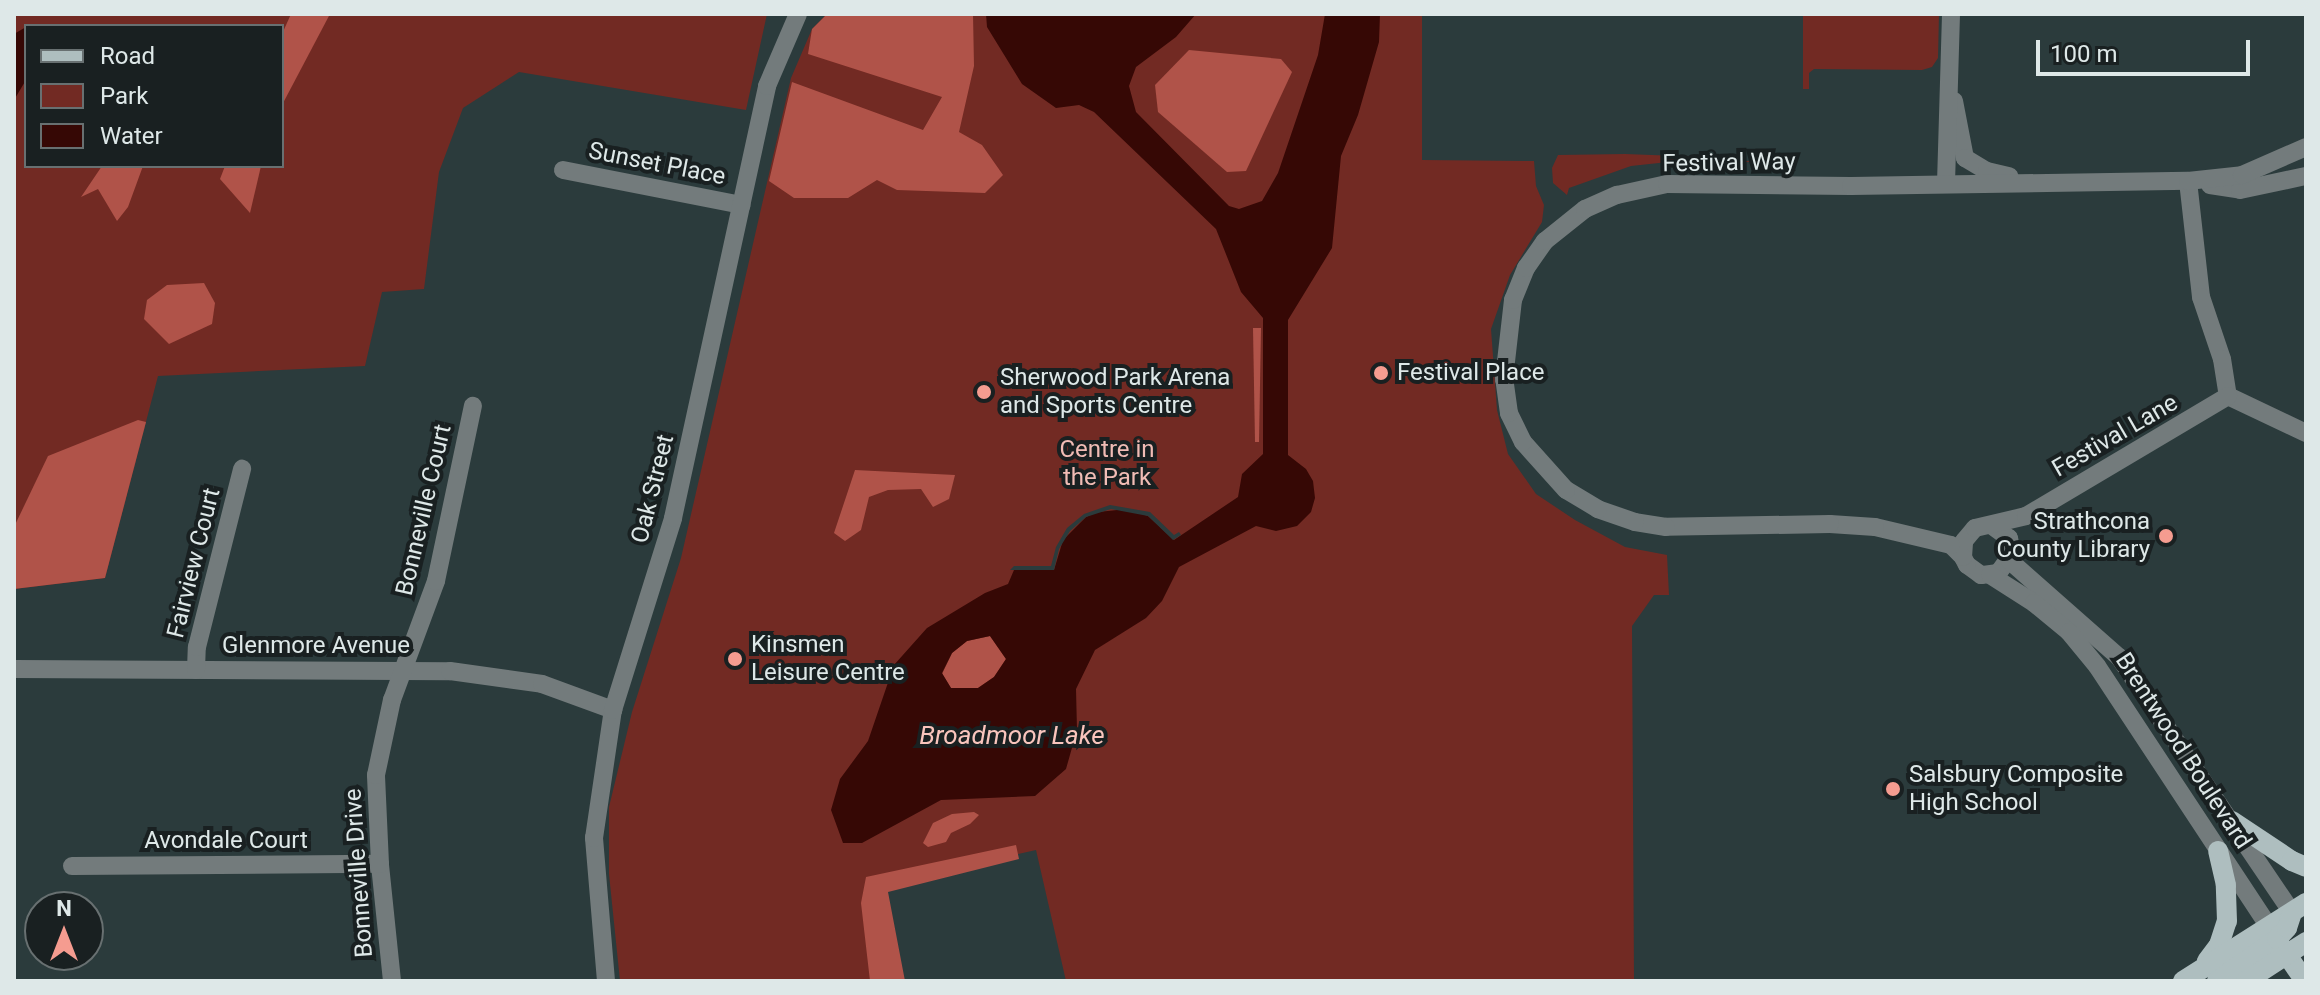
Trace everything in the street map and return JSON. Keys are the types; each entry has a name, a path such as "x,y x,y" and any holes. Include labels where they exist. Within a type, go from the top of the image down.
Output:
{"main road":[{"path":"2232,821 2306,867"},
{"path":"2199,978 2219,945 2227,921 2226,885 2218,851"},
{"path":"2246,981 2299,908"},
{"name":"Brentwood Boulevard","path":"2299,908 2306,933"},
{"path":"2199,978 2277,940 2306,942"},
{"name":"Brentwood Boulevard","path":"2277,940 2305,981"}],"street":[{"name":"Oak Street","path":"606,981 594,838 613,710 673,518 767,86 798,14"},
{"path":"1946,183 1951,14"},
{"path":"1950,79 1965,158 1987,171 2038,184"},
{"name":"Festival Way","path":"1963,557 1951,545 1875,527 1830,524 1666,527 1610,514 1566,490 1523,442 1506,396 1506,341 1513,300 1526,268 1545,241 1585,209 1617,195 1667,184 1917,185 2188,181 2242,175 2306,147"},
{"name":"Sunset Place","path":"563,170 742,205"},
{"name":"Festival Way","path":"2188,181 2240,190 2306,176"},
{"path":"2188,181 2201,297 2222,359 2228,396 2306,433"},
{"name":"Festival Lane","path":"1991,525 2026,516 2228,396"},
{"name":"Bonneville Court","path":"403,669 436,581 473,406"},
{"name":"Fairview Court","path":"196,670 197,647 242,469"},
{"path":"2011,553 2005,532 1991,525 1969,533 1964,541 1963,557 1973,571 1990,575 2005,568 2026,516"},
{"name":"Brentwood Boulevard","path":"2011,553 2119,657 2232,821 2299,908"},
{"name":"Brentwood Boulevard","path":"1990,575 2034,603 2069,632 2089,656 2277,940"},
{"name":"Glenmore Avenue","path":"14,669 403,669 502,676 556,689 613,710"},
{"name":"Bonneville Drive","path":"392,981 380,864 376,775 392,700 403,669"},
{"name":"Avondale Court","path":"72,866 380,864"}],"green space":[{"path":"14,14 767,14 746,110 519,72 463,108 439,172 424,289 382,292 365,366 158,376 105,578 14,589"},
{"name":"Centre in the Park","path":"827,14 1422,14 1422,160 1534,161 1536,186 1544,205 1542,222 1510,275 1491,329 1497,410 1508,454 1536,494 1575,520 1625,547 1667,555 1669,595 1654,595 1632,626 1634,981 1066,981 1036,850 879,886 898,981 620,981 609,874 609,807 632,712 681,558 791,78 812,29"},
{"path":"1803,14 1939,14 1938,58 1932,67 1922,70 1814,69 1809,73 1809,89 1803,89"},
{"path":"1625,154 1757,162 1668,162 1631,166 1569,188 1567,195 1553,183 1552,168 1558,155"}],"shaded area":[{"path":"291,14 330,14 284,101 284,30"},
{"path":"827,14 973,14 974,66 959,132 982,145 1003,175 985,193 897,190 877,180 848,198 794,198 769,181 792,82 923,130 942,97 808,54 812,29"},
{"path":"1189,50 1281,59 1292,72 1246,171 1227,172 1158,112 1155,85"},
{"path":"101,168 142,168 128,207 117,221 98,189 81,197"},
{"path":"224,168 261,168 250,213 220,179"},
{"path":"204,283 215,303 212,324 169,344 144,319 147,300 167,285"},
{"path":"1253,328 1261,328 1259,442 1255,442"},
{"path":"138,420 146,422 105,578 14,589 14,527 48,456"},
{"path":"855,470 955,475 949,499 933,507 921,489 888,490 869,497 861,530 845,541 834,533"},
{"path":"990,636 1006,659 994,677 978,688 951,688 942,674 952,653 967,641"},
{"path":"974,812 979,815 970,824 951,833 946,842 928,847 923,843 933,823 952,814"},
{"path":"1016,845 1019,859 888,892 905,981 870,981 861,903 866,877"}],"water":[{"name":"Broadmoor Lake","path":"986,14 1196,14 1176,37 1136,67 1129,86 1136,112 1229,206 1239,209 1262,201 1278,173 1318,55 1325,14 1380,14 1379,42 1358,115 1341,156 1332,248 1288,320 1288,455 1306,469 1313,481 1315,498 1311,512 1297,526 1276,531 1256,526 1179,567 1162,601 1146,618 1095,650 1076,689 1077,730 1066,769 1035,796 941,800 862,843 843,843 831,810 840,779 868,741 894,665 927,628 985,593 1008,584 1014,570 1054,570 1063,540 1086,517 1098,512 1127,509 1148,516 1174,540 1238,497 1242,474 1263,454 1263,318 1241,292 1216,229 1094,112 1079,105 1056,108 1022,84 987,27","holes":["990,636 1006,659 994,677 978,688 951,688 942,673 952,653 967,641"]},
{"path":"24,28 24,83 14,100 14,34"}],"pier":[{"path":"1110,505 1150,512 1174,535 1179,532 1181,535 1173,540 1148,516 1111,509 1086,517 1070,531 1059,549 1054,570 1010,570 1014,566 1051,566 1056,547 1067,528 1084,514"}],"place":[{"name":"Festival Place","path":"1381,373"},
{"name":"Sherwood Park Arena and Sports Centre","path":"984,392"},
{"name":"Strathcona County Library","path":"2166,536"},
{"name":"Kinsmen Leisure Centre","path":"735,659"},
{"name":"Salsbury Composite High School","path":"1893,789"}]}
